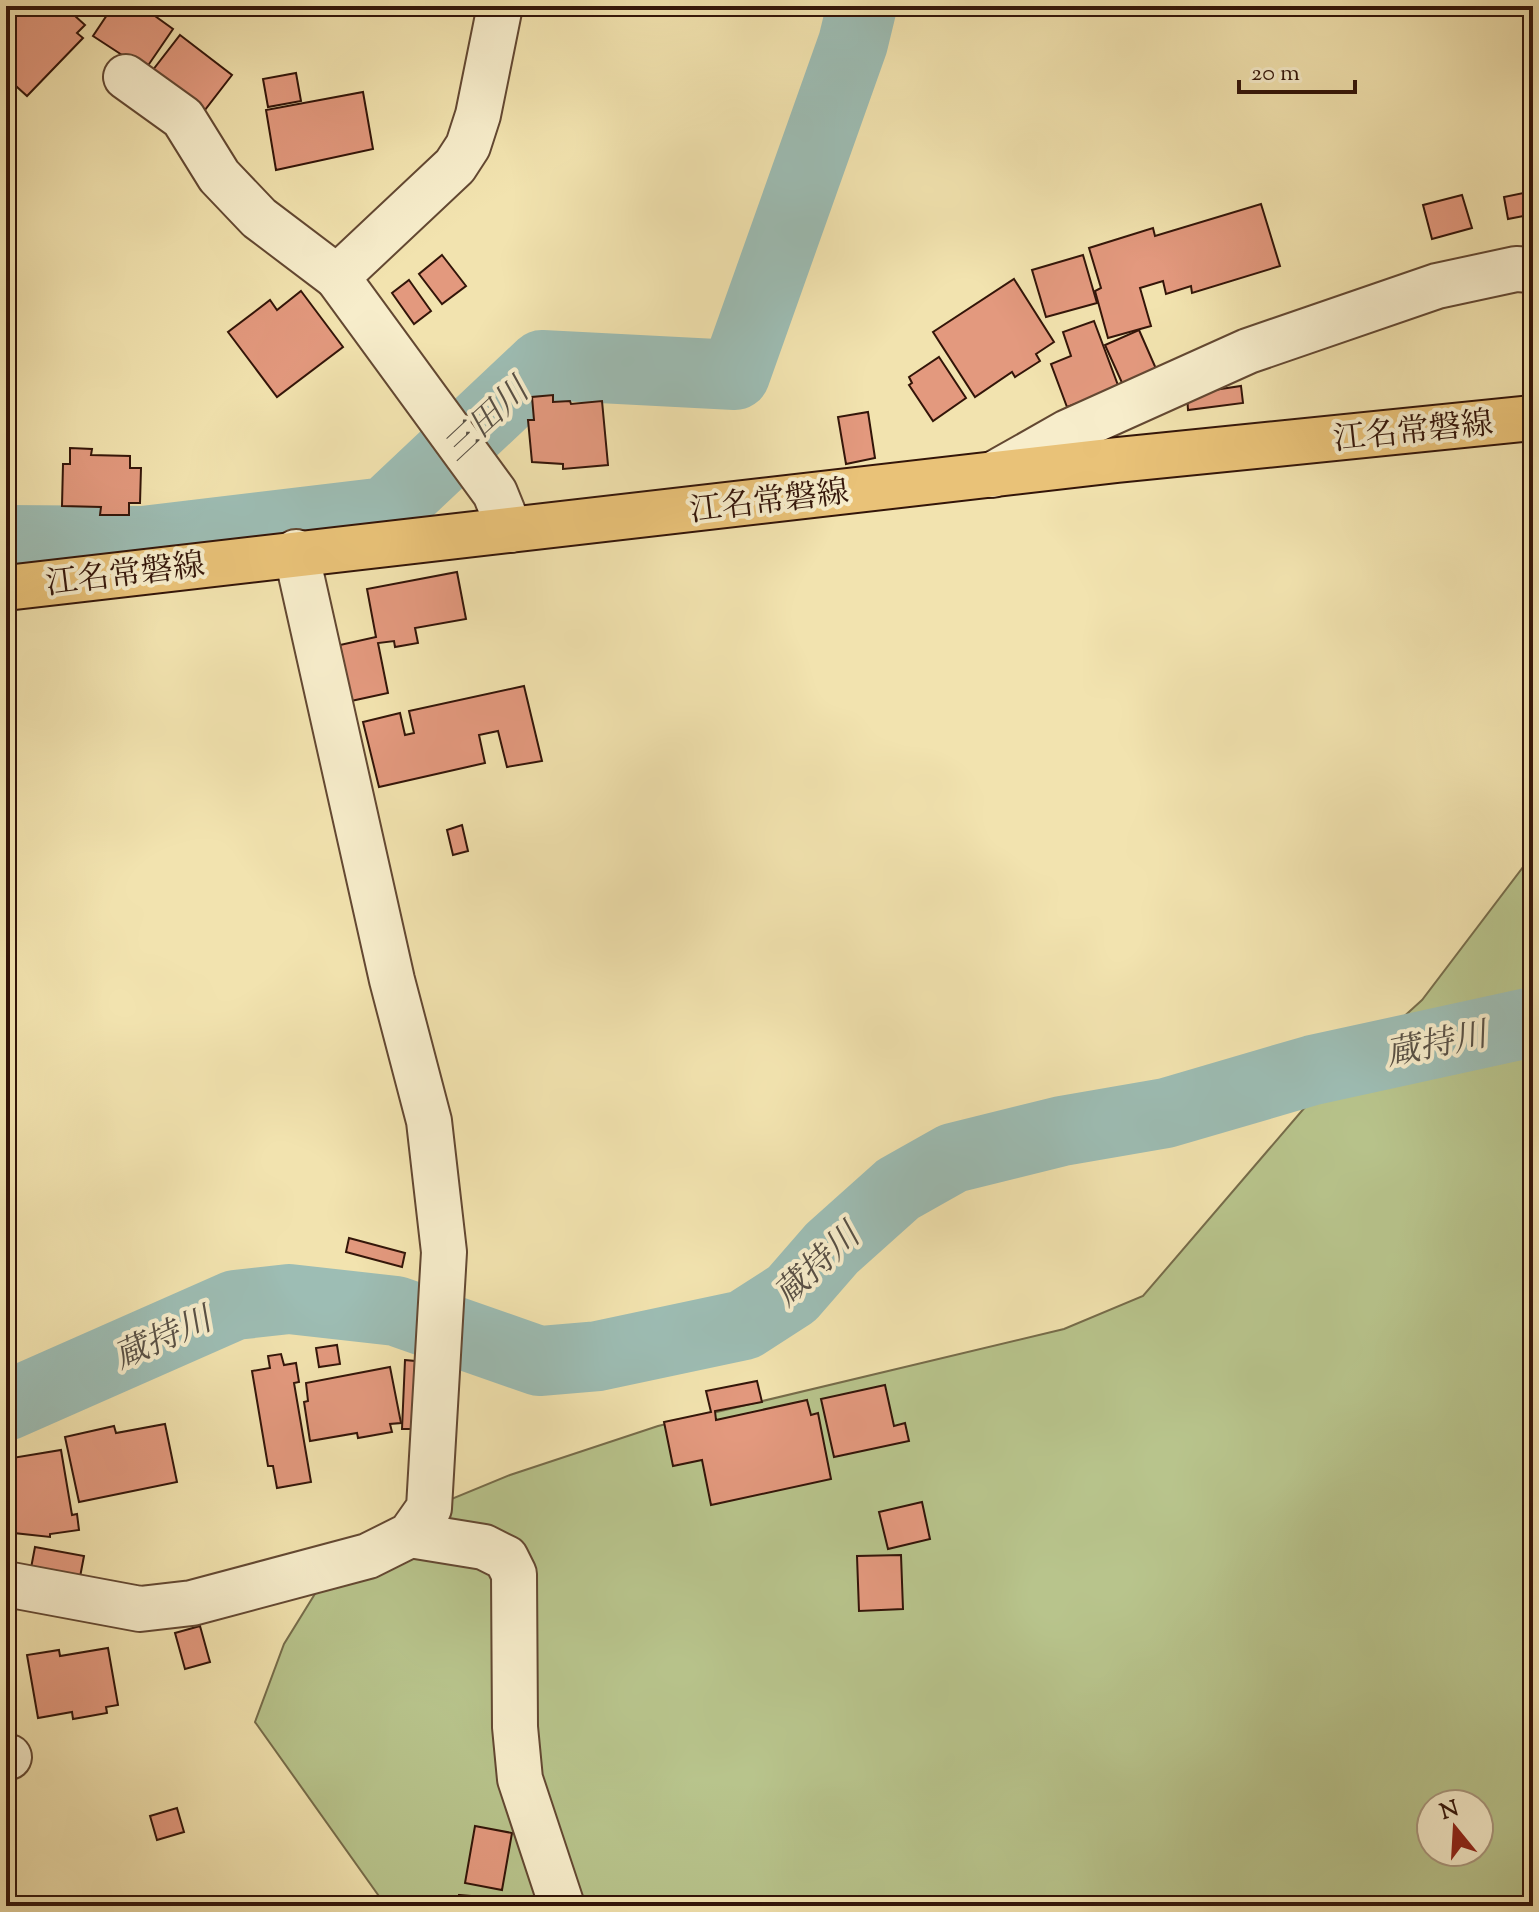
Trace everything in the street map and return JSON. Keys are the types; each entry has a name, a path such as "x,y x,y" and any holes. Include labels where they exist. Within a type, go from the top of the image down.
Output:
{"main road":[{"name":"江名常磐線","path":"6,588 296,552 1533,418"}],"street":[{"path":"337,277 455,166 468,146 500,6"},
{"path":"126,77 183,118 219,176 259,218 337,277 495,493 510,530"},
{"path":"992,475 1068,432 1248,351 1437,286 1516,269 1533,270"},
{"path":"6,1584 140,1609 179,1605 368,1556 410,1535 429,1508 444,1252 429,1121 392,980 296,552"},
{"path":"410,1535 484,1547 506,1558 514,1574 515,1727 520,1779 562,1906"}],"green space":[{"path":"1533,854 1533,1906 386,1906 255,1722 284,1644 347,1542 510,1475 658,1426 1064,1329 1143,1296 1306,1106 1422,1000"}],"building":[{"path":"6,6 64,6 85,25 77,33 83,38 27,96 6,77"},
{"path":"113,6 141,6 173,29 145,70 93,36"},
{"path":"180,35 232,75 201,115 149,75"},
{"path":"296,73 301,101 268,107 263,79"},
{"path":"363,92 373,149 276,170 266,110"},
{"path":"1533,191 1533,214 1508,219 1504,197"},
{"path":"1462,195 1472,228 1432,239 1423,205"},
{"path":"1261,204 1280,266 1192,293 1191,286 1166,294 1163,281 1140,288 1151,326 1108,338 1095,291 1101,288 1089,248 1153,228 1155,236"},
{"path":"442,255 466,286 442,304 419,274"},
{"path":"1083,255 1097,303 1046,317 1032,270"},
{"path":"1014,279 1054,342 1036,354 1040,361 1015,377 1012,372 975,397 933,332"},
{"path":"409,280 431,311 414,324 392,293"},
{"path":"301,291 343,347 277,397 228,332 270,300 277,310"},
{"path":"1094,321 1119,388 1067,407 1051,364 1071,356 1063,332"},
{"path":"1139,330 1157,371 1123,385 1105,345"},
{"path":"939,357 966,398 933,421 909,385 912,383 909,377"},
{"path":"1241,386 1243,403 1188,410 1187,394"},
{"path":"553,395 553,402 602,401 608,465 563,469 563,464 532,462 528,420 534,420 532,397"},
{"path":"868,412 875,458 846,464 838,417"},
{"path":"70,448 92,449 91,455 130,456 130,468 141,468 140,503 129,503 129,515 100,515 101,507 62,506 63,464 70,464"},
{"path":"457,572 466,619 415,628 418,643 395,647 394,641 378,643 388,693 351,701 340,645 376,637 367,589"},
{"path":"524,686 542,761 507,767 498,731 479,735 485,763 379,787 363,722 400,713 405,735 414,733 409,711"},
{"path":"462,825 468,851 453,855 447,830"},
{"path":"349,1238 405,1253 402,1267 346,1252"},
{"path":"337,1345 340,1364 319,1367 316,1348"},
{"path":"281,1354 284,1365 296,1363 299,1382 294,1383 311,1482 277,1488 273,1466 268,1466 252,1371 270,1368 268,1356"},
{"path":"405,1360 415,1361 412,1429 402,1429"},
{"path":"390,1367 401,1423 390,1424 392,1432 358,1438 357,1433 310,1441 304,1402 308,1401 306,1383"},
{"path":"757,1381 762,1402 715,1411 716,1420 807,1400 811,1415 818,1413 831,1479 711,1505 702,1460 673,1466 664,1422 711,1412 706,1391"},
{"path":"885,1385 894,1426 905,1423 909,1441 834,1457 821,1399"},
{"path":"165,1424 177,1482 79,1502 65,1437 114,1426 116,1433"},
{"path":"61,1450 72,1515 77,1514 79,1530 50,1534 50,1537 14,1533 6,1459"},
{"path":"922,1502 930,1539 888,1549 879,1512"},
{"path":"35,1547 84,1556 80,1577 31,1568"},
{"path":"901,1555 903,1609 859,1611 857,1556"},
{"path":"200,1626 210,1662 185,1669 175,1633"},
{"path":"108,1648 118,1705 106,1707 107,1713 73,1719 72,1712 38,1718 27,1655 59,1650 60,1656"},
{"path":"177,1808 184,1832 157,1840 150,1816"},
{"path":"475,1826 512,1833 502,1890 465,1883"},
{"path":"459,1895 507,1899 507,1906 458,1906"}],"waterway":[{"name":"三田川","path":"6,540 143,541 386,512 542,365 735,375 853,43 862,6"},
{"name":"蔵持川","path":"6,1406 235,1305 289,1299 396,1311 539,1361 598,1356 744,1325 792,1294 832,1248 898,1189 953,1158 1062,1131 1166,1113 1313,1070 1533,1022"}]}
